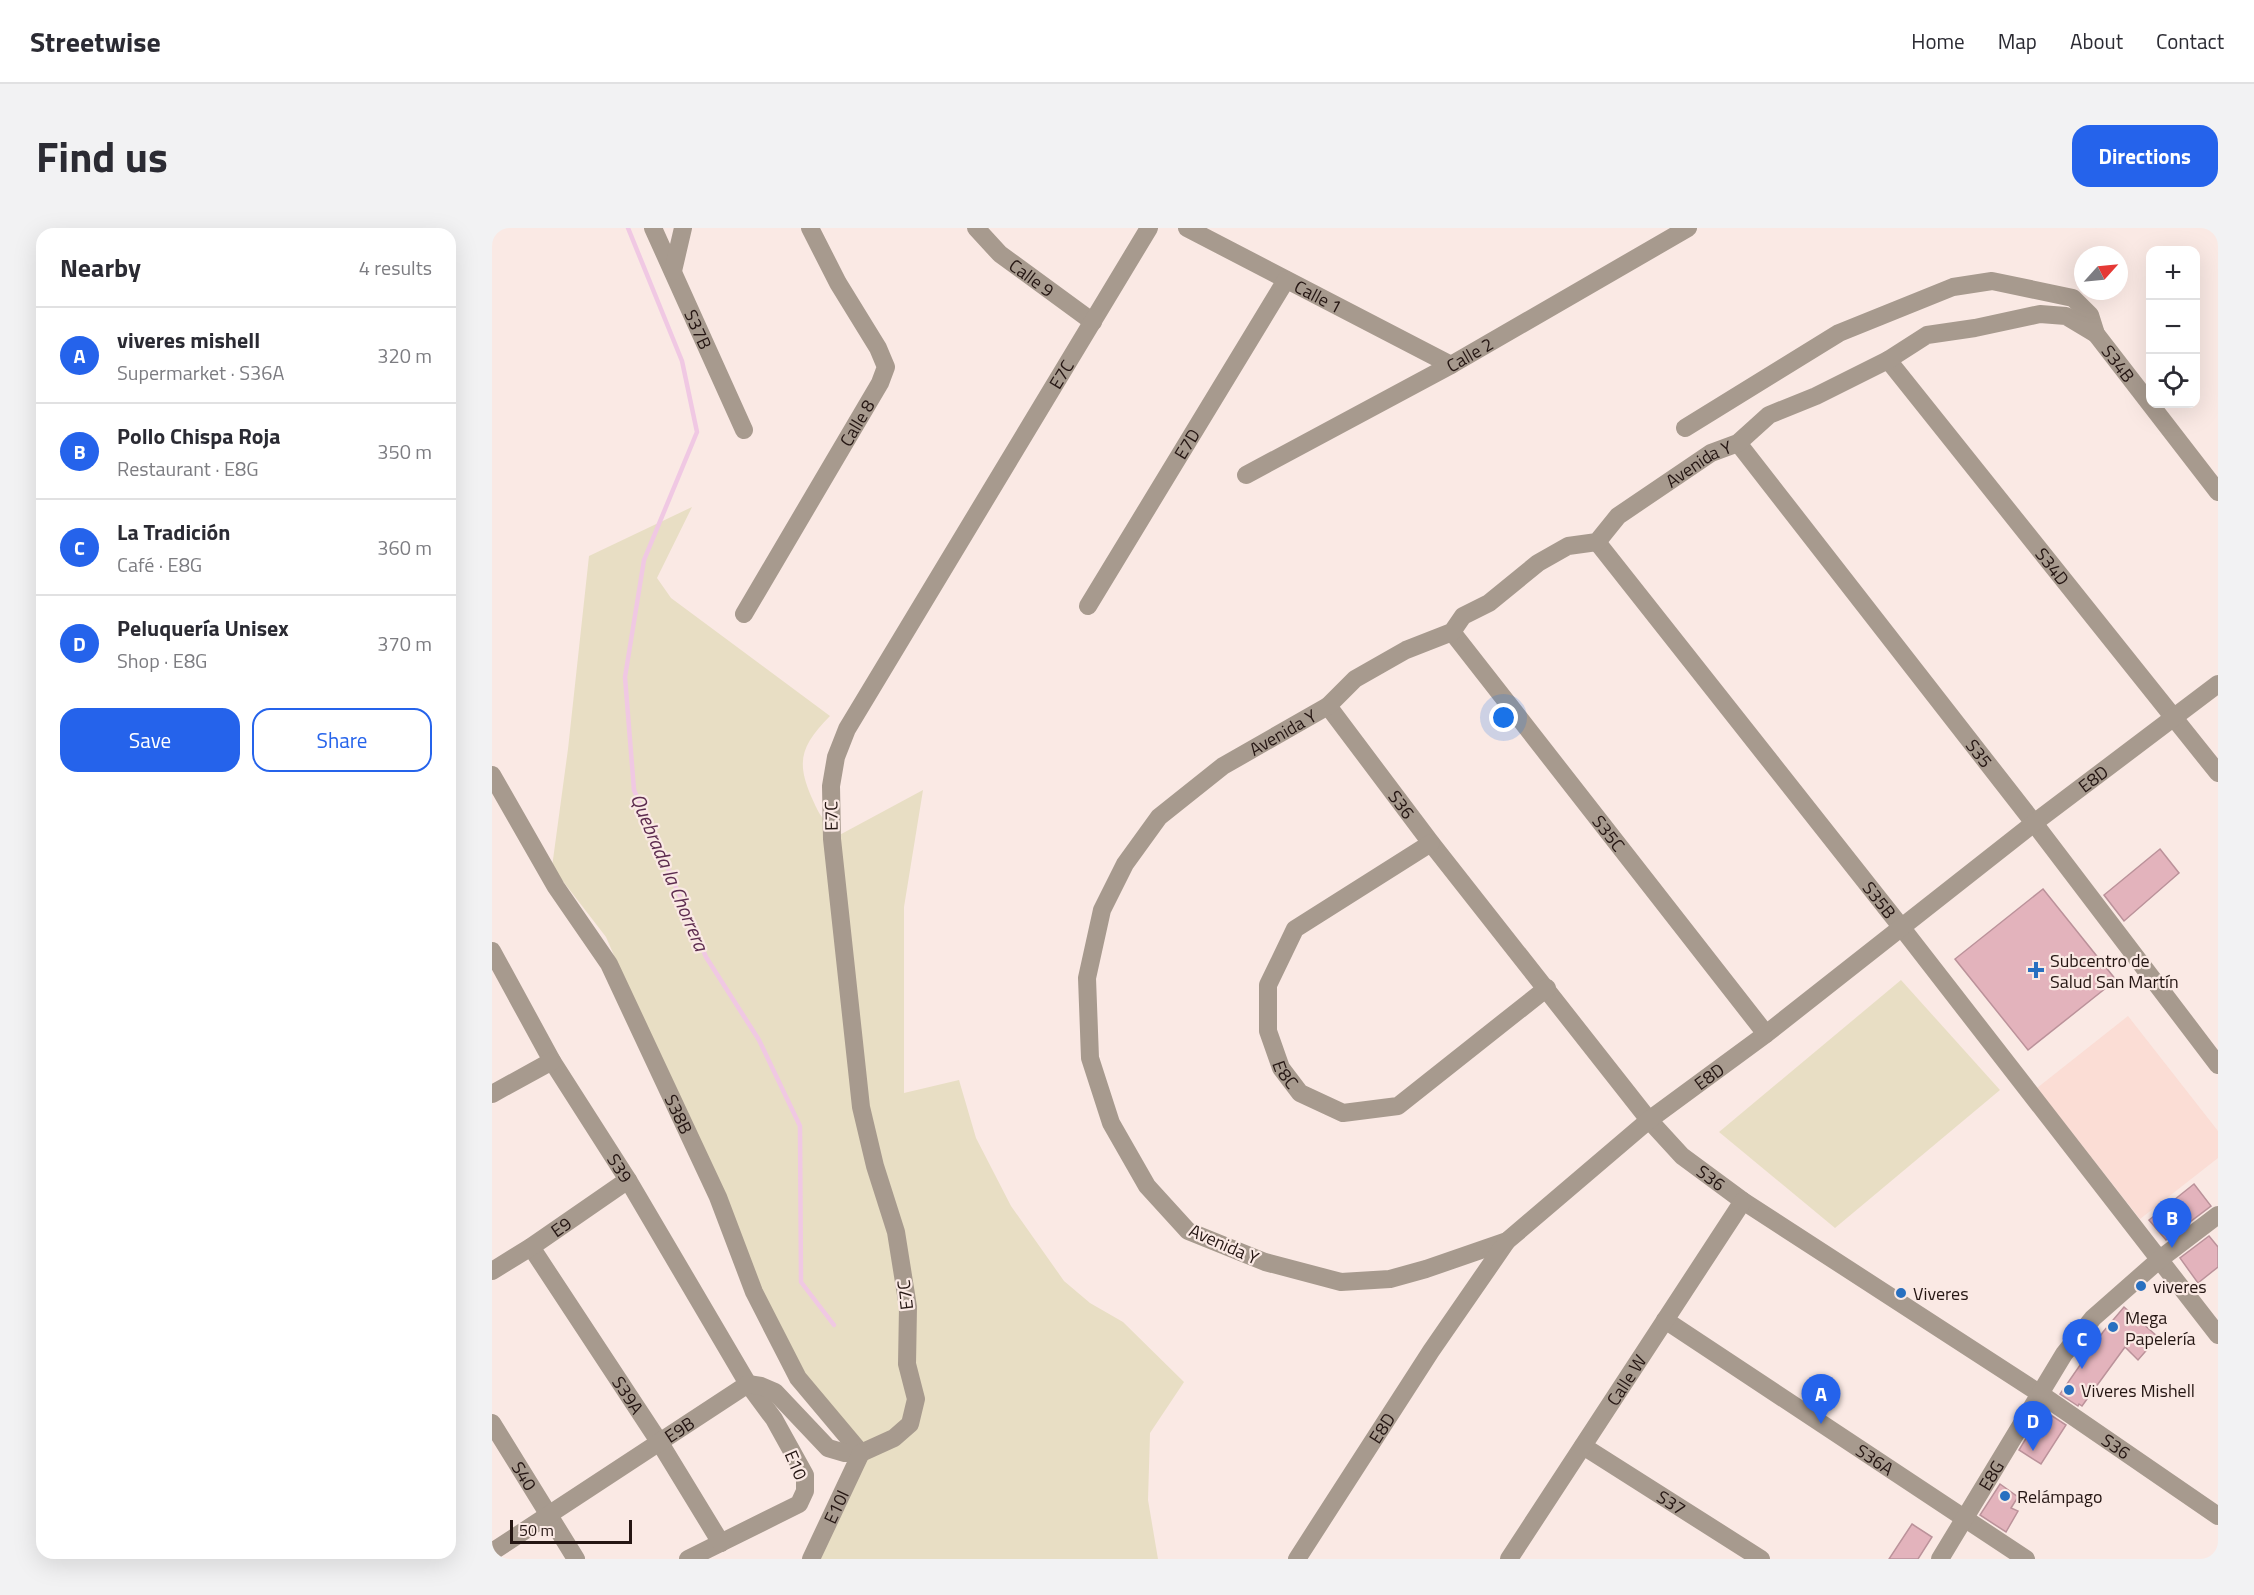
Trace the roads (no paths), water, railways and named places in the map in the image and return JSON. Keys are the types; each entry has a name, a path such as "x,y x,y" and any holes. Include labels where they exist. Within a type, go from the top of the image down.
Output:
{"street":[{"name":"S37B","path":"653,228 744,430"},
{"path":"673,271 683,228"},
{"name":"Calle 8","path":"744,614 880,383 886,367 878,348 838,284 810,228"},
{"name":"Calle 9","path":"976,228 1000,255 1093,322"},
{"name":"E7C","path":"861,1453 894,1438 910,1424 916,1399 907,1364 908,1307 896,1232 875,1166 861,1107 832,839 831,786 836,757 847,729 1149,228"},
{"name":"Calle 1","path":"1187,228 1451,365"},
{"name":"Calle 2","path":"1246,475 1451,365 1688,228"},
{"name":"E7D","path":"1088,606 1286,280"},
{"name":"S34B","path":"1685,428 1839,333 1953,287 1992,281 2073,298 2090,315 2096,334 2218,492"},
{"name":"Avenida Y","path":"1507,1241 1390,1279 1341,1282 1265,1262 1188,1231 1147,1186 1111,1123 1090,1058 1088,978 1102,910 1125,864 1159,817 1223,766 1328,706 1355,679 1406,650 1452,632 1462,616 1489,603 1538,563 1568,546 1596,542 1618,516 1711,453 1738,443 1769,415 1816,396 1888,360 1927,335 1975,328 2040,314 2066,316 2096,334"},
{"name":"S34D","path":"1888,360 2218,773"},
{"name":"S35","path":"1738,443 2218,1065"},
{"name":"S35B","path":"1596,542 1902,928 2218,1335"},
{"name":"S35C","path":"1452,632 1766,1034"},
{"name":"E8D","path":"1298,1559 1418,1371 1507,1241 1649,1120 1766,1034 2034,824 2218,684"},
{"name":"S36","path":"1328,706 1431,843 1649,1120 1682,1156 1743,1201 2039,1394 2218,1516"},
{"name":"S38B","path":"492,776 556,887 609,964 718,1197 754,1292 798,1378 861,1453"},
{"name":"E8C","path":"1431,843 1295,929 1268,985 1268,1031 1281,1068 1300,1093 1343,1113 1398,1106 1547,988"},
{"name":"S39","path":"492,951 552,1060 628,1180 748,1384"},
{"path":"492,1094 552,1060"},
{"name":"E9","path":"492,1271 628,1180"},
{"name":"Calle W","path":"1509,1559 1743,1201"},
{"name":"E8G","path":"1940,1559 2064,1354 2093,1318 2160,1259 2218,1215"},
{"name":"S39A","path":"531,1247 660,1443 721,1543"},
{"name":"S36A","path":"1665,1320 2026,1559"},
{"path":"748,1384 775,1392 828,1448 845,1453 861,1453"},
{"name":"E9B","path":"492,1552 748,1384"},
{"name":"E10","path":"687,1559 799,1503 805,1491 805,1475 774,1419 748,1384"},
{"name":"S40","path":"492,1423 576,1559"},
{"name":"S37","path":"1582,1446 1761,1559"},
{"name":"E10I","path":"811,1559 861,1453"}],"waterway":[{"name":"Quebrada la Chorrera","path":"628,228 682,361 697,432 644,560 625,677 634,790 706,957 759,1040 800,1126 801,1282 834,1325"}],"place":[{"name":"Subcentro de Salud San Martín","path":"2036,970"},
{"name":"Pollo Chispa Roja","path":"2172,1248"},
{"name":"viveres","path":"2141,1286"},
{"name":"Viveres","path":"1901,1293"},
{"name":"Mega Papelería","path":"2113,1327"},
{"name":"La Tradición","path":"2082,1369"},
{"name":"Viveres Mishell","path":"2069,1390"},
{"name":"viveres mishell","path":"1821,1424"},
{"name":"Peluquería Unisex","path":"2033,1451"},
{"name":"Relámpago","path":"2005,1496"}]}
